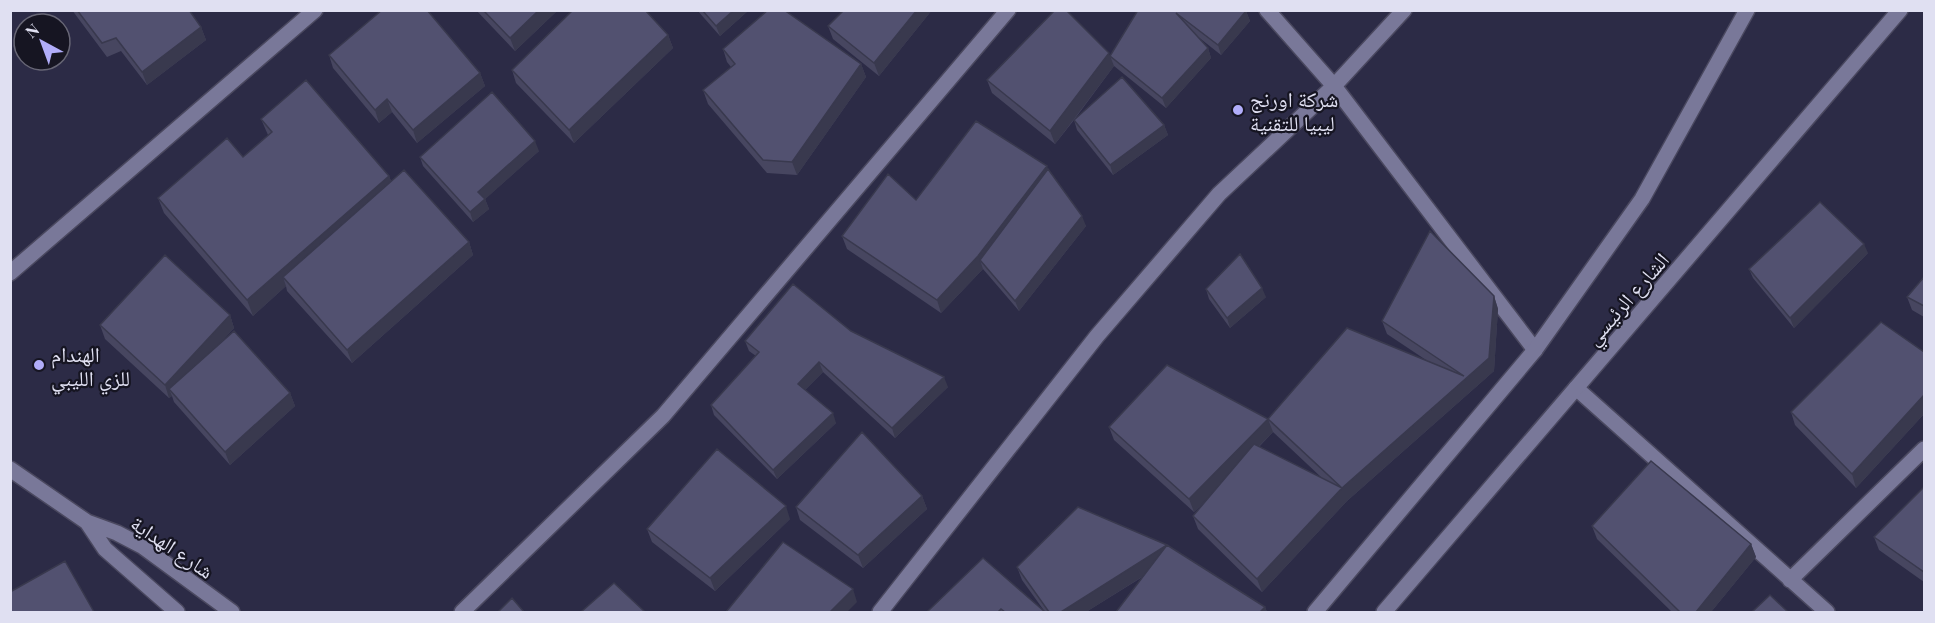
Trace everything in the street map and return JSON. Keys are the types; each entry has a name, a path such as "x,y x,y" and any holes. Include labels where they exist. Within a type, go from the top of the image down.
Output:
{"street":[{"path":"10,273 315,10"},
{"path":"462,612 663,416 1008,10"},
{"path":"1267,10 1335,86 1535,350"},
{"path":"880,612 1097,336 1219,194 1335,86 1404,10"},
{"name":"الشارع الرئيسي","path":"1315,612 1535,350 1642,199 1747,10"},
{"name":"الشارع الرئيسي","path":"1384,612 1900,10"},
{"path":"1576,388 1827,612"},
{"path":"1790,580 1924,449"},
{"name":"شارع الهداية","path":"10,469 87,522 117,533 142,546 232,612"},
{"name":"شارع الهداية","path":"87,522 105,549 177,612"}],"building":[{"path":"77,10 189,10 201,27 142,72 116,38 102,43"},
{"path":"382,10 427,10 480,73 413,130 387,99 375,110 329,55"},
{"path":"483,10 539,10 510,38"},
{"path":"573,10 645,10 668,35 569,130 512,70"},
{"path":"702,10 734,10 716,26"},
{"path":"768,10 784,10 861,64 792,162 763,160 703,90 735,64 723,49"},
{"path":"844,10 917,10 874,63 828,26"},
{"path":"1055,10 1066,10 1109,53 1050,131 987,80"},
{"path":"1138,10 1246,11 1218,45 1176,13 1208,48 1162,98 1110,56"},
{"path":"1122,77 1164,125 1110,165 1074,120"},
{"path":"306,80 389,176 247,300 158,198 227,138 243,157 272,132 261,119"},
{"path":"492,92 535,141 478,192 485,199 470,212 420,157"},
{"path":"976,121 1047,166 978,256 937,300 842,236 888,174 916,200"},
{"path":"1048,169 1082,216 1015,301 980,260"},
{"path":"404,170 469,242 347,350 283,277"},
{"path":"1820,202 1864,244 1790,318 1749,269"},
{"path":"1430,231 1494,296 1489,358 1342,488 1268,419 1347,328 1464,376 1382,321"},
{"path":"1240,254 1262,288 1227,318 1206,289"},
{"path":"165,255 230,315 165,385 100,325"},
{"path":"1924,277 1924,306 1907,297"},
{"path":"793,284 851,331 944,377 892,428 819,362 798,384 833,413 773,470 711,405 759,352 745,341"},
{"path":"1881,322 1924,352 1924,395 1852,474 1791,412"},
{"path":"234,331 290,393 225,452 169,389"},
{"path":"1167,365 1268,419 1189,499 1109,427"},
{"path":"862,432 922,496 858,555 796,507"},
{"path":"1254,444 1342,488 1257,579 1193,516"},
{"path":"717,449 786,506 710,578 647,529"},
{"path":"1651,461 1751,544 1696,612 1680,612 1592,526"},
{"path":"1924,487 1924,572 1874,537"},
{"path":"1078,507 1167,545 1061,612 1049,612 1017,567"},
{"path":"783,542 853,589 830,612 726,612"},
{"path":"1167,545 1265,607 1260,612 1116,612"},
{"path":"983,558 1045,612 1005,612 1001,609 998,612 927,612"},
{"path":"65,561 94,612 10,612 10,592"},
{"path":"614,583 645,612 581,612"},
{"path":"1770,595 1788,612 1752,612"},
{"path":"512,598 524,612 498,612"}],"place":[{"name":"شركة اورنج ليبيا للتقنية","path":"1238,110"},
{"name":"الهندام للزي الليبي","path":"39,365"}]}
